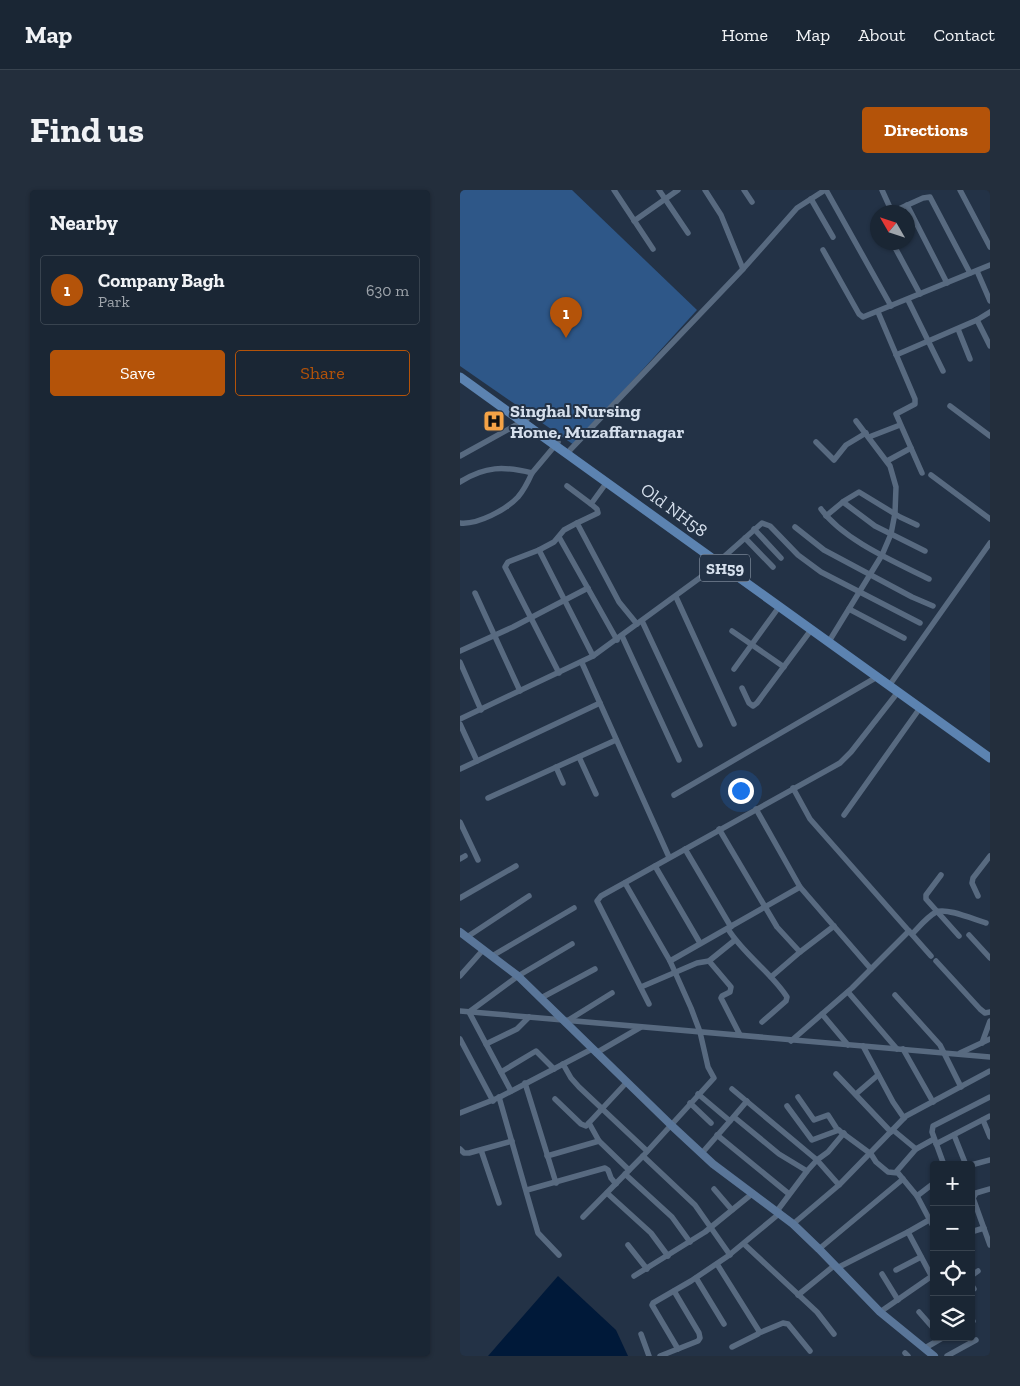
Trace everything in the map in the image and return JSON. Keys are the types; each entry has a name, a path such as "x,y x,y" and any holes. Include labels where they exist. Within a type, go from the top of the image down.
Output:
{"main road":[{"name":"Old NH58","path":"460,373 525,421"},
{"name":"Old NH58","path":"460,377 557,443 990,758"},
{"name":"Old NH58","path":"557,443 570,450 604,478"},
{"name":"Old NH58","path":"720,561 779,607 990,753"}],"street":[{"path":"614,190 653,248"},
{"path":"659,190 688,233"},
{"path":"634,220 678,190"},
{"path":"705,190 721,214 743,270"},
{"path":"744,190 752,202"},
{"path":"570,450 743,270 797,208 826,190 891,306"},
{"path":"882,190 889,205"},
{"path":"960,190 990,247"},
{"path":"908,205 930,197 990,301"},
{"path":"811,199 833,237"},
{"path":"915,219 946,283"},
{"path":"823,250 861,316 865,317 990,265"},
{"path":"896,250 920,294"},
{"path":"908,300 943,371"},
{"path":"878,312 916,402 897,412 900,425 922,473"},
{"path":"896,355 977,320 990,312"},
{"path":"977,320 990,346"},
{"path":"958,328 970,359"},
{"path":"950,406 990,436"},
{"path":"460,456 525,421"},
{"path":"829,641 882,555 891,534 894,513 896,487 887,461 856,421"},
{"path":"816,442 834,460 846,445 867,435 900,425"},
{"path":"460,524 479,521 506,507 523,491 532,473 557,443"},
{"path":"887,461 911,448"},
{"path":"460,482 492,469 508,468 532,473"},
{"path":"931,475 990,519"},
{"path":"591,504 604,478"},
{"path":"559,673 505,565 554,542 564,530 598,512 591,504 566,486"},
{"path":"826,516 843,502 860,492 917,525"},
{"path":"843,502 875,526 925,551"},
{"path":"821,509 826,516 846,533 882,555 929,578"},
{"path":"577,523 619,602 640,623 700,745"},
{"path":"460,719 593,656 676,597 762,523 767,524 808,563 821,572 920,623"},
{"path":"795,527 824,550 933,606"},
{"path":"754,529 781,558"},
{"path":"559,537 619,638 679,760"},
{"path":"745,538 773,567"},
{"path":"891,683 990,543"},
{"path":"539,550 593,656"},
{"path":"460,651 531,618 588,588"},
{"path":"474,593 520,691"},
{"path":"676,597 734,724"},
{"path":"734,669 779,607"},
{"path":"849,609 904,638"},
{"path":"742,688 749,703 753,706 812,630"},
{"path":"732,631 784,667"},
{"path":"460,662 481,710"},
{"path":"582,662 669,858"},
{"path":"674,795 877,677"},
{"path":"649,1004 597,903 602,896 846,758 898,692"},
{"path":"460,769 600,703"},
{"path":"844,815 920,708"},
{"path":"460,724 477,761"},
{"path":"488,798 616,740"},
{"path":"579,757 596,794"},
{"path":"556,767 563,783"},
{"path":"793,788 810,819 932,956"},
{"path":"756,809 800,887 871,969"},
{"path":"460,822 478,860"},
{"path":"719,830 764,908 777,927 800,952"},
{"path":"685,849 735,940 786,995 787,999 762,1022"},
{"path":"978,896 972,883 973,878 990,856"},
{"path":"460,898 516,866"},
{"path":"655,866 700,943"},
{"path":"941,875 926,896 959,936"},
{"path":"583,1217 645,1154 714,1078 708,1067 700,1032 670,961 625,883"},
{"path":"670,961 800,887"},
{"path":"529,896 463,934 518,976 671,1125 702,1153 793,1224 880,1312 934,1356"},
{"path":"492,956 574,908"},
{"path":"792,1041 848,992 910,932 938,912 948,912 986,923"},
{"path":"771,978 800,952 834,926"},
{"path":"969,935 990,958"},
{"path":"641,987 697,963 709,961 735,940"},
{"path":"469,1012 518,976 572,944"},
{"path":"460,976 483,950"},
{"path":"709,961 731,987 730,992 721,998 740,1035"},
{"path":"936,961 980,1009 985,1013 990,1012"},
{"path":"542,998 596,969"},
{"path":"848,992 900,1049 934,1102"},
{"path":"565,1021 612,993"},
{"path":"895,995 935,1039 945,1053 961,1087"},
{"path":"484,1002 493,1014"},
{"path":"460,1011 990,1057"},
{"path":"469,1012 511,1091"},
{"path":"822,1014 848,1044"},
{"path":"486,1044 517,1028 529,1017"},
{"path":"982,1043 990,1021"},
{"path":"460,1113 496,1099 554,1068 594,1051 641,1027"},
{"path":"460,1039 496,1099 512,1141 538,1233 559,1255"},
{"path":"959,1054 990,1039"},
{"path":"863,1046 900,1115 904,1118"},
{"path":"501,1072 536,1051 554,1068"},
{"path":"563,1064 571,1078 688,1199 711,1227 730,1255"},
{"path":"793,1224 839,1185 904,1118 990,1071"},
{"path":"836,1074 892,1131 916,1149"},
{"path":"856,1094 878,1075"},
{"path":"555,1100 586,1126 626,1082"},
{"path":"525,1083 556,1183"},
{"path":"732,1089 817,1160 839,1185"},
{"path":"698,1094 779,1154 807,1171"},
{"path":"798,1097 814,1120 828,1115 841,1131 870,1154 876,1162 888,1172 896,1172 904,1179 917,1196 929,1220 836,1266 798,1295"},
{"path":"942,1161 931,1130 935,1125 990,1097"},
{"path":"702,1153 747,1101"},
{"path":"690,1103 711,1123"},
{"path":"787,1106 812,1140 841,1131"},
{"path":"896,1172 916,1149 954,1135 990,1116"},
{"path":"983,1120 990,1137"},
{"path":"589,1123 599,1141 672,1218 690,1242"},
{"path":"678,1349 652,1303 696,1278 744,1244 778,1212 807,1171 828,1152 841,1131"},
{"path":"717,1135 789,1194"},
{"path":"954,1135 964,1161"},
{"path":"460,1149 466,1154 512,1141"},
{"path":"547,1156 599,1141"},
{"path":"481,1150 499,1203"},
{"path":"975,1165 990,1160"},
{"path":"527,1190 606,1168 616,1184"},
{"path":"819,1249 904,1179"},
{"path":"917,1196 930,1186"},
{"path":"714,1189 732,1210"},
{"path":"975,1194 990,1189"},
{"path":"607,1193 651,1233 668,1256"},
{"path":"634,1276 690,1242 753,1193"},
{"path":"975,1208 983,1224 990,1246"},
{"path":"975,1229 990,1217"},
{"path":"908,1232 930,1272"},
{"path":"744,1244 817,1312 834,1334"},
{"path":"628,1245 647,1269"},
{"path":"896,1270 921,1256"},
{"path":"717,1264 759,1333"},
{"path":"882,1274 898,1300"},
{"path":"696,1278 724,1324"},
{"path":"880,1312 930,1280"},
{"path":"660,1356 698,1341 700,1335 674,1291"},
{"path":"919,1312 930,1324"},
{"path":"732,1347 759,1333 786,1323 792,1327 810,1351"},
{"path":"641,1334 650,1356"},
{"path":"947,1356 976,1340"},
{"path":"925,1348 937,1341"},
{"path":"959,1349 963,1356"}],"shaded area":[{"path":"460,190 572,190 697,310 574,445 460,366"},
{"path":"558,1276 616,1330 628,1356 488,1356"}],"place":[{"name":"Company Bagh","path":"566,338"},
{"name":"Singhal Nursing Home, Muzaffarnagar","path":"494,421"}]}
